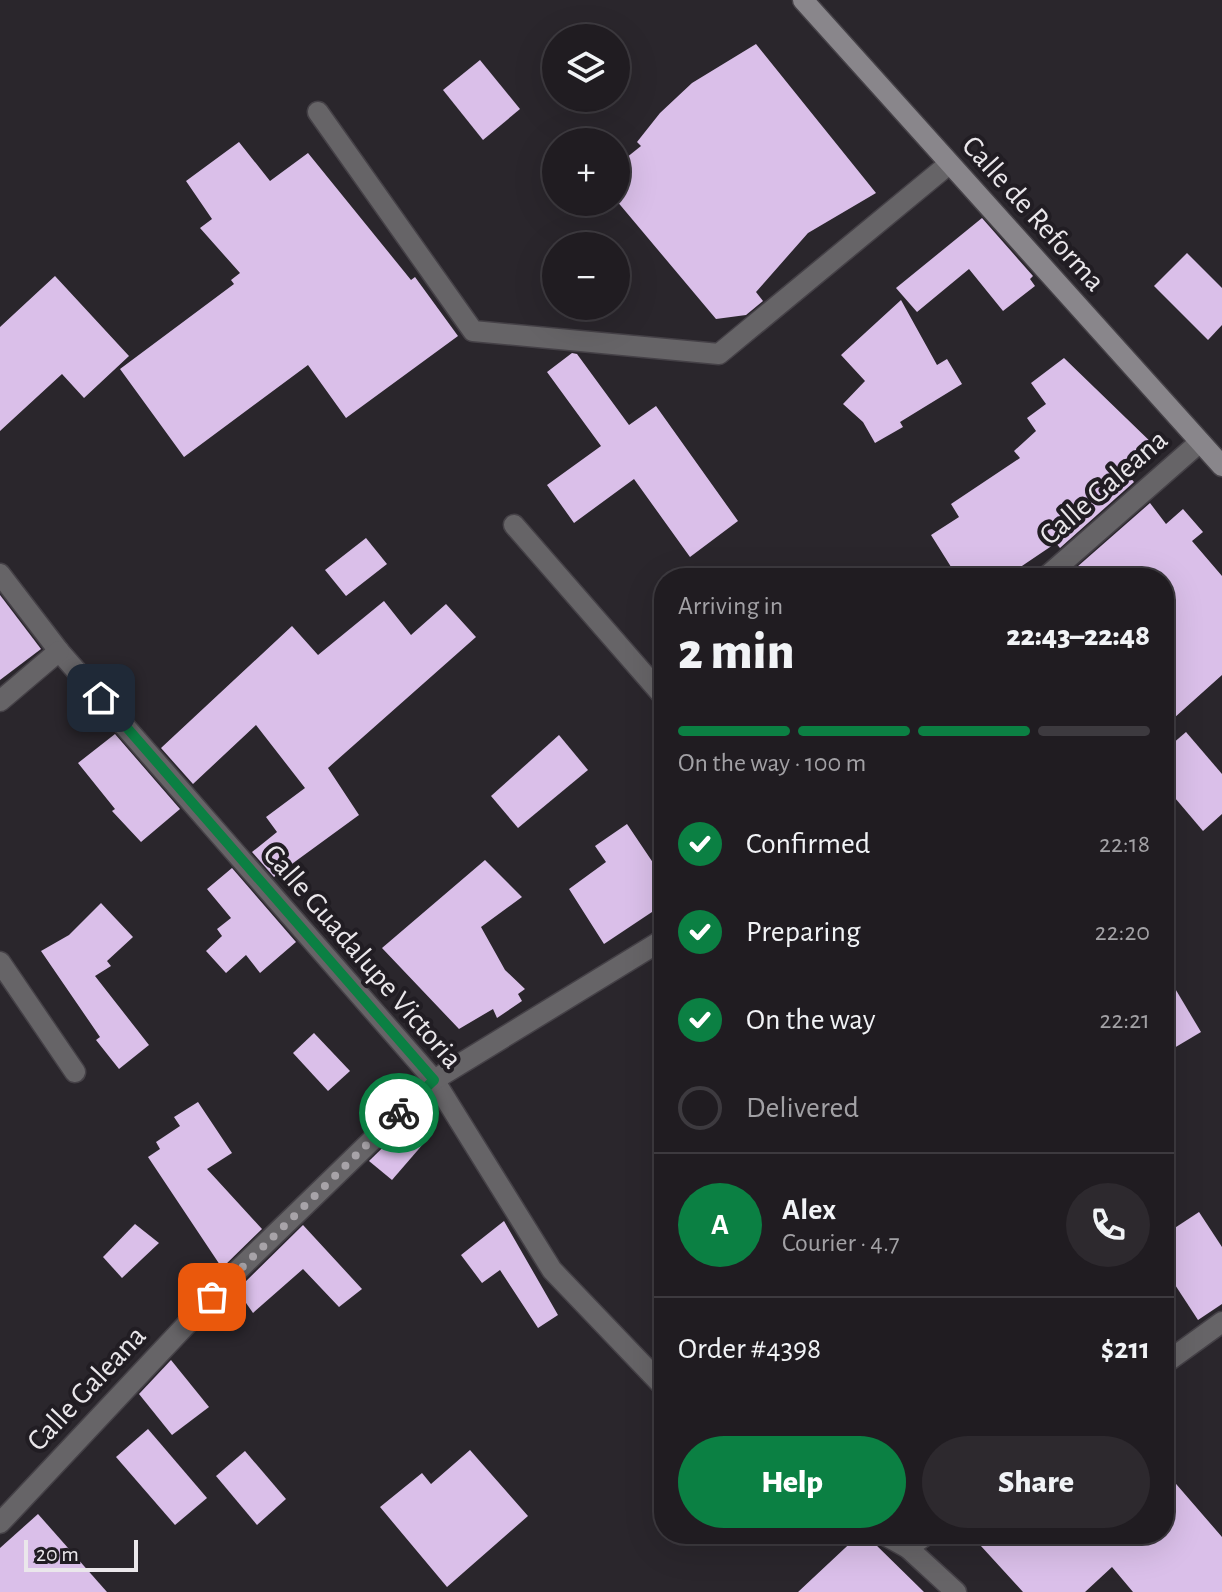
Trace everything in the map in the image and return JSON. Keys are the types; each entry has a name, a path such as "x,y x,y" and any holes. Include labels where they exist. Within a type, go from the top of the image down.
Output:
{"main road":[{"name":"Calle de Reforma","path":"803,0 1222,466"}],"street":[{"path":"318,112 473,331 719,354 949,164"},
{"name":"Calle Galeana","path":"1056,568 1200,442"},
{"path":"514,525 654,686"},
{"name":"Calle Guadalupe Victoria","path":"0,574 59,651 434,1080 552,1270 654,1377"},
{"path":"0,701 59,651"},
{"name":"Calle Galeana","path":"0,1523 233,1275 434,1080 654,945"},
{"path":"0,962 75,1072"},
{"path":"1174,1357 1222,1322"},
{"path":"901,1544 956,1592"},
{"path":"908,1548 913,1544"}],"building":[{"path":"756,44 876,193 808,233 756,292 763,301 746,315 716,319 629,216 630,155 641,146 637,142 660,113 692,83"},
{"path":"480,60 520,109 483,140 443,90"},
{"path":"239,142 270,181 308,153 411,280 415,277 458,336 346,418 308,365 184,457 120,369 234,284 231,280 240,273 200,228 212,219 186,181"},
{"path":"982,218 1033,276 1030,279 1035,286 1003,311 969,269 917,312 896,288"},
{"path":"1187,253 1222,288 1222,325 1208,340 1154,286"},
{"path":"55,276 129,356 84,398 62,374 0,431 0,327"},
{"path":"901,300 937,365 947,359 962,384 900,422 903,427 875,443 863,422 843,404 865,381 841,355"},
{"path":"572,353 577,354 629,425 656,406 738,521 690,557 634,479 574,523 547,485 601,446 547,372"},
{"path":"1064,358 1157,448 1128,475 1134,482 1060,548 1056,543 1019,568 952,568 931,535 959,517 951,504 1020,458 1014,451 1036,431 1027,418 1046,404 1031,383"},
{"path":"1150,503 1166,524 1183,509 1203,532 1192,541 1222,576 1222,675 1174,718 1174,568 1077,567"},
{"path":"366,538 387,564 346,596 325,570"},
{"path":"0,595 41,649 0,680"},
{"path":"384,601 411,635 446,604 476,637 328,768 359,815 274,877 252,852 277,832 266,817 305,788 256,725 193,784 161,748 292,626 318,655"},
{"path":"1186,732 1222,774 1222,814 1203,831 1174,797 1174,742"},
{"path":"115,734 180,809 141,842 112,811 115,809 78,763"},
{"path":"559,735 588,770 518,828 491,796"},
{"path":"627,824 654,864 654,911 604,944 569,889 606,862 595,846"},
{"path":"485,860 522,897 481,927 505,970 525,989 518,994 522,1001 497,1018 493,1009 459,1029 382,948"},
{"path":"232,868 296,942 260,973 246,955 226,973 206,951 222,936 217,929 231,918 207,889"},
{"path":"101,903 133,937 107,961 111,966 95,976 149,1045 119,1069 96,1040 100,1037 41,951 69,935"},
{"path":"1174,987 1201,1032 1174,1048"},
{"path":"314,1033 350,1071 328,1091 293,1053"},
{"path":"198,1102 232,1153 207,1169 262,1229 222,1268 148,1157 160,1149 156,1142 180,1126 174,1117"},
{"path":"411,1120 430,1136 392,1180 369,1161"},
{"path":"1199,1212 1222,1247 1222,1304 1198,1320 1174,1283 1174,1228"},
{"path":"504,1221 558,1315 538,1328 500,1270 482,1283 461,1255"},
{"path":"135,1224 159,1243 122,1278 103,1257"},
{"path":"303,1225 362,1289 339,1307 303,1269 253,1313 237,1290"},
{"path":"171,1360 209,1407 172,1435 139,1394"},
{"path":"148,1429 207,1498 175,1525 116,1457"},
{"path":"470,1450 528,1516 447,1587 380,1507 422,1473 431,1484"},
{"path":"245,1451 286,1499 257,1525 216,1476"},
{"path":"1174,1482 1222,1537 1222,1592 1133,1592 1112,1567 1085,1592 1023,1592 979,1544 1174,1544"},
{"path":"38,1514 107,1592 0,1592 0,1548"},
{"path":"849,1544 875,1544 924,1592 798,1592"}],"way so far":[{"path":"212,1297 399,1113"}],"route":[{"path":"101,698 434,1080 399,1113"}]}
